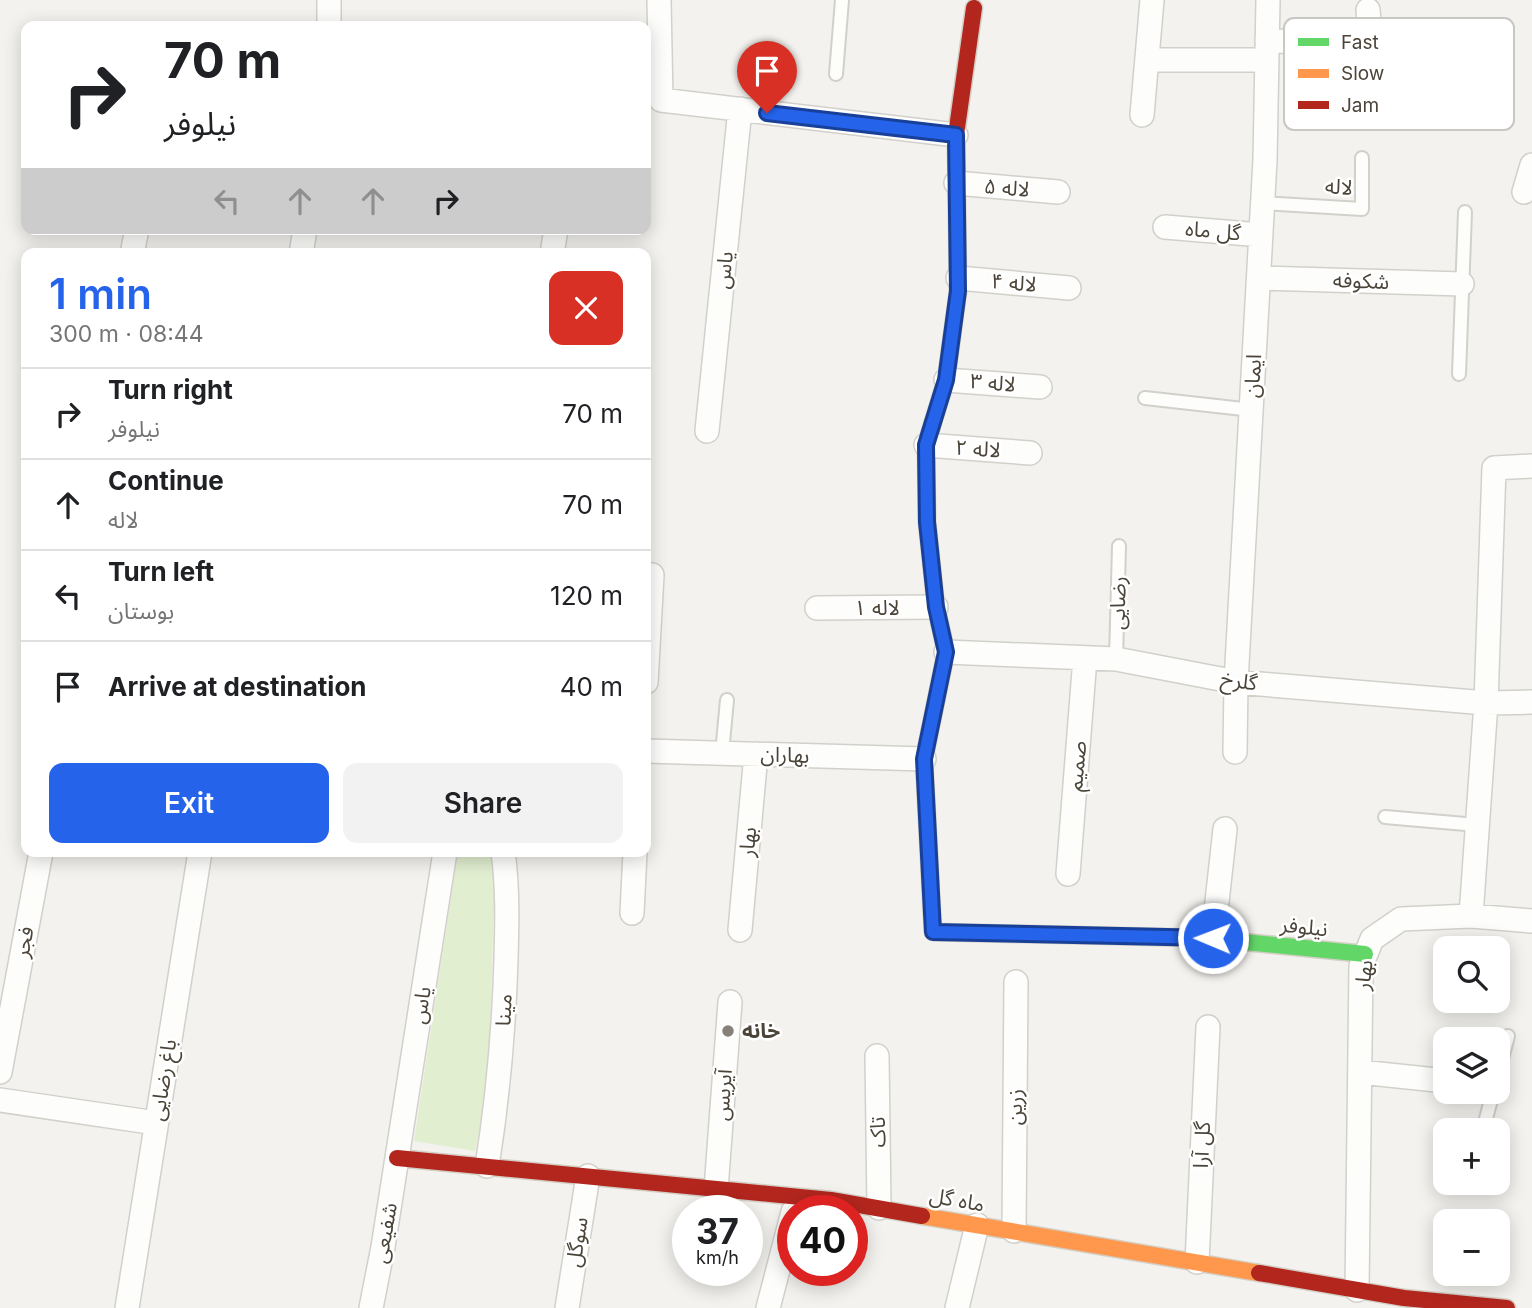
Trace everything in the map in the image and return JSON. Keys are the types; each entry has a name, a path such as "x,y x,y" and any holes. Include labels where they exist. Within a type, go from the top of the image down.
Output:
{"street":[{"path":"328,0 329,21"},
{"path":"659,0 661,100 956,135"},
{"path":"1142,115 1152,0"},
{"name":"ایمان","path":"1235,752 1236,682 1263,202 1268,0"},
{"path":"946,652 936,607 927,522 926,445 946,380 958,291 956,135 974,9"},
{"path":"1368,10 1369,18"},
{"path":"1147,60 1284,49"},
{"name":"یاس","path":"707,431 740,109"},
{"path":"1524,192 1532,165"},
{"name":"لاله ۵","path":"956,183 1058,192"},
{"name":"گل ماه","path":"1165,227 1261,235"},
{"name":"لاله ۴","path":"958,278 1069,288"},
{"name":"شکوفه","path":"1259,278 1462,284"},
{"name":"لاله ۳","path":"946,380 1040,387"},
{"name":"لاله ۲","path":"926,445 1030,453"},
{"path":"1471,916 1486,703 1494,468 1532,466"},
{"path":"651,593 652,575"},
{"name":"لاله ۱","path":"817,608 936,607"},
{"name":"گلرخ","path":"946,652 1116,659 1236,682 1486,703 1532,702"},
{"name":"نیلوفر","path":"946,652 924,759 933,932 1213,938 1365,954"},
{"name":"صمیم","path":"1068,874 1085,658"},
{"name":"بهاران","path":"651,751 924,759"},
{"name":"بهار","path":"740,930 756,754"},
{"path":"1213,938 1225,829"},
{"name":"فجر","path":"0,1072 40,857"},
{"name":"باغ رضایی","path":"127,1308 199,857"},
{"name":"یاس","path":"397,1158 444,857"},
{"name":"مینا","path":"487,1166 496,1111 504,1022 507,931 503,857"},
{"path":"632,913 635,857"},
{"name":"بهار","path":"1357,1290 1362,966 1372,939 1401,919 1471,916 1532,921"},
{"name":"زرین","path":"1014,1231 1016,982"},
{"name":"آیریس","path":"716,1189 730,1002"},
{"name":"گل آرا","path":"1197,1262 1208,1027"},
{"name":"تاک","path":"877,1056 879,1208"},
{"path":"1360,1072 1433,1080"},
{"path":"0,1100 156,1123"},
{"name":"ماه گل","path":"397,1158 716,1189 777,1203"},
{"name":"شفیعی","path":"371,1308 397,1158"},
{"name":"سوگل","path":"567,1308 588,1177"},
{"name":"ماه گل","path":"868,1208 1442,1305 1507,1308"},
{"path":"957,1308 977,1225"},
{"path":"768,1308 777,1273"}],"lane":[{"path":"836,74 842,0"},
{"name":"لاله","path":"1263,202 1362,209 1362,158"},
{"path":"1459,374 1465,212"},
{"path":"1145,398 1252,410"},
{"name":"رضایی","path":"1116,659 1119,546"},
{"path":"722,753 727,701"},
{"path":"1385,817 1477,825"}],"green space":[{"path":"457,857 493,857 495,876 488,1087 475,1151 414,1141"}],"traffic: fast":[{"path":"932,915 924,759 946,652 936,607 927,522 926,445 933,422"},
{"path":"1204,938 1365,954"}],"traffic: slow":[{"path":"922,1216 1259,1273"}],"traffic: jam":[{"path":"933,422 946,380 958,291 956,135 974,8"},
{"path":"932,915 933,932 1204,938"},
{"path":"397,1158 831,1200 922,1216"},
{"path":"1259,1273 1404,1298 1507,1308"}],"place":[{"name":"خانه","path":"728,1031"}],"route":[{"path":"767,113 956,135 958,291 946,380 926,445 927,522 936,607 946,652 924,759 933,932 1213,938"}]}
